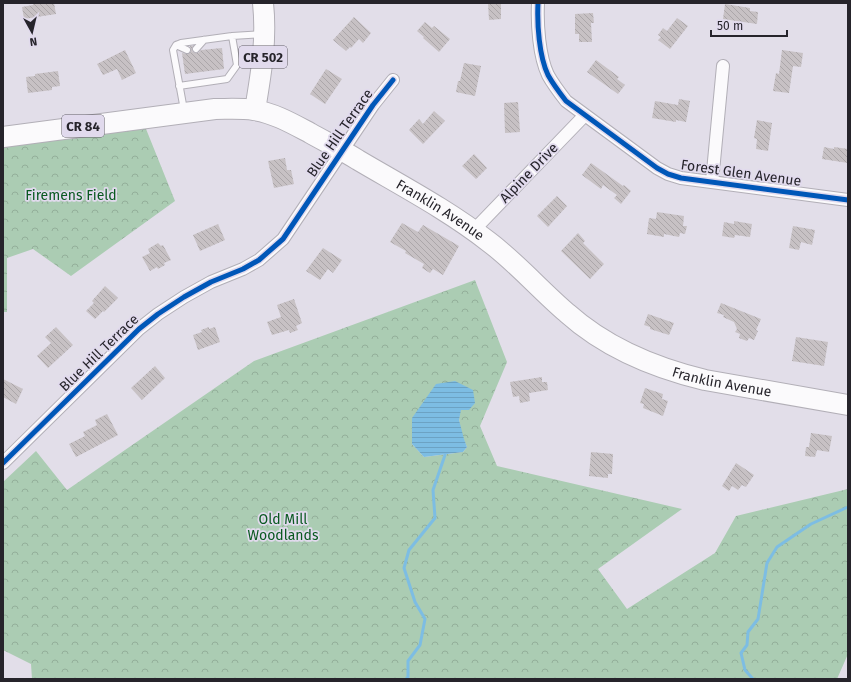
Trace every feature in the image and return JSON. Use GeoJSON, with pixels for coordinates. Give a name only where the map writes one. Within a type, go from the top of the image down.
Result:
{"type":"FeatureCollection","features":[{"type":"Feature","properties":{"kind":"main road","name":"CR 502"},"geometry":{"type":"LineString","coordinates":[[255,110],[262,67],[265,34],[263,3]]}},
{"type":"Feature","properties":{"kind":"main road","name":"Franklin Avenue"},"geometry":{"type":"LineString","coordinates":[[3,137],[215,109],[255,110],[290,123],[342,150],[461,221],[496,248],[568,314],[589,330],[635,357],[659,367],[705,380],[848,405]]}},
{"type":"Feature","properties":{"kind":"street","name":"Forest Glen Avenue"},"geometry":{"type":"LineString","coordinates":[[538,3],[542,58],[555,87],[566,101],[657,168],[681,178],[848,200]]}},
{"type":"Feature","properties":{"kind":"street"},"geometry":{"type":"LineString","coordinates":[[712,182],[723,66]]}},
{"type":"Feature","properties":{"kind":"street","name":"Blue Hill Terrace"},"geometry":{"type":"LineString","coordinates":[[3,463],[139,329],[158,314],[184,297],[211,282],[243,269],[259,260],[283,239],[373,105],[393,80]]}},
{"type":"Feature","properties":{"kind":"street","name":"Alpine Drive"},"geometry":{"type":"LineString","coordinates":[[474,230],[585,115]]}},
{"type":"Feature","properties":{"kind":"lane"},"geometry":{"type":"LineString","coordinates":[[184,113],[173,50],[176,45],[181,42],[265,34]]}},
{"type":"Feature","properties":{"kind":"lane"},"geometry":{"type":"LineString","coordinates":[[179,86],[227,79],[237,65],[232,36]]}},
{"type":"Feature","properties":{"kind":"lane"},"geometry":{"type":"LineString","coordinates":[[196,49],[204,40]]}},
{"type":"Feature","properties":{"kind":"lane"},"geometry":{"type":"LineString","coordinates":[[176,45],[188,50]]}},
{"type":"Feature","properties":{"kind":"green space","name":"Firemens Field"},"geometry":{"type":"Polygon","coordinates":[[[142,119],[175,201],[71,276],[33,249],[7,258],[7,312],[3,312],[3,137],[142,119]]]}},
{"type":"Feature","properties":{"kind":"green space","name":"Old Mill Woodlands"},"geometry":{"type":"Polygon","coordinates":[[[475,280],[507,362],[480,426],[497,466],[682,509],[598,569],[627,609],[715,553],[736,516],[848,489],[848,654],[837,679],[32,679],[31,664],[3,650],[3,482],[36,451],[67,490],[254,361],[475,280]],[[473,390],[412,444],[424,457],[463,452],[467,447],[459,423],[459,418],[461,409],[473,390]]]}},
{"type":"Feature","properties":{"kind":"water"},"geometry":{"type":"Polygon","coordinates":[[[455,381],[473,390],[475,403],[469,410],[461,410],[459,420],[467,447],[463,452],[424,457],[412,444],[412,418],[436,384],[455,381]]]}},
{"type":"Feature","properties":{"kind":"building"},"geometry":{"type":"Polygon","coordinates":[[[33,3],[54,3],[56,14],[24,19],[22,7],[33,5],[33,3]]]}},
{"type":"Feature","properties":{"kind":"building"},"geometry":{"type":"Polygon","coordinates":[[[488,3],[501,3],[501,19],[489,20],[488,3]]]}},
{"type":"Feature","properties":{"kind":"building"},"geometry":{"type":"Polygon","coordinates":[[[725,4],[750,8],[750,11],[758,12],[757,24],[723,19],[725,4]]]}},
{"type":"Feature","properties":{"kind":"building"},"geometry":{"type":"Polygon","coordinates":[[[593,13],[594,23],[591,23],[592,42],[579,42],[579,34],[575,34],[575,14],[593,13]]]}},
{"type":"Feature","properties":{"kind":"building"},"geometry":{"type":"Polygon","coordinates":[[[354,17],[371,33],[363,43],[359,39],[346,51],[333,40],[354,17]]]}},
{"type":"Feature","properties":{"kind":"building"},"geometry":{"type":"Polygon","coordinates":[[[677,18],[688,26],[670,49],[658,40],[661,37],[658,35],[663,28],[667,31],[677,18]]]}},
{"type":"Feature","properties":{"kind":"building"},"geometry":{"type":"Polygon","coordinates":[[[425,22],[432,28],[434,26],[450,39],[439,52],[417,31],[425,22]]]}},
{"type":"Feature","properties":{"kind":"building"},"geometry":{"type":"Polygon","coordinates":[[[190,46],[193,46],[192,51],[195,53],[198,53],[201,50],[222,48],[224,69],[185,74],[182,53],[190,53],[190,46]]]}},
{"type":"Feature","properties":{"kind":"building"},"geometry":{"type":"Polygon","coordinates":[[[125,50],[136,73],[122,80],[117,69],[103,75],[97,64],[125,50]]]}},
{"type":"Feature","properties":{"kind":"building"},"geometry":{"type":"Polygon","coordinates":[[[782,50],[803,53],[801,67],[793,66],[789,93],[773,91],[776,73],[779,74],[782,50]]]}},
{"type":"Feature","properties":{"kind":"building"},"geometry":{"type":"Polygon","coordinates":[[[596,60],[619,77],[617,79],[625,85],[618,94],[587,72],[596,60]]]}},
{"type":"Feature","properties":{"kind":"building"},"geometry":{"type":"Polygon","coordinates":[[[464,63],[481,66],[475,96],[456,92],[464,63]]]}},
{"type":"Feature","properties":{"kind":"building"},"geometry":{"type":"Polygon","coordinates":[[[326,69],[342,79],[325,104],[310,94],[326,69]]]}},
{"type":"Feature","properties":{"kind":"building"},"geometry":{"type":"Polygon","coordinates":[[[58,71],[60,86],[52,87],[52,90],[28,93],[26,77],[35,76],[35,74],[58,71]]]}},
{"type":"Feature","properties":{"kind":"building"},"geometry":{"type":"Polygon","coordinates":[[[679,99],[690,101],[686,122],[652,118],[655,101],[678,105],[679,99]]]}},
{"type":"Feature","properties":{"kind":"building"},"geometry":{"type":"Polygon","coordinates":[[[518,102],[520,132],[505,133],[504,103],[518,102]]]}},
{"type":"Feature","properties":{"kind":"building"},"geometry":{"type":"Polygon","coordinates":[[[434,111],[445,121],[423,144],[409,130],[419,119],[423,124],[434,111]]]}},
{"type":"Feature","properties":{"kind":"building"},"geometry":{"type":"Polygon","coordinates":[[[757,120],[772,123],[768,151],[756,149],[757,139],[754,138],[757,120]]]}},
{"type":"Feature","properties":{"kind":"building"},"geometry":{"type":"Polygon","coordinates":[[[824,147],[848,149],[848,163],[822,159],[824,147]]]}},
{"type":"Feature","properties":{"kind":"building"},"geometry":{"type":"Polygon","coordinates":[[[474,154],[487,168],[476,179],[462,166],[474,154]]]}},
{"type":"Feature","properties":{"kind":"building"},"geometry":{"type":"Polygon","coordinates":[[[285,158],[287,170],[291,170],[294,184],[274,188],[268,161],[285,158]]]}},
{"type":"Feature","properties":{"kind":"building"},"geometry":{"type":"Polygon","coordinates":[[[591,163],[631,191],[621,204],[614,198],[617,195],[603,185],[601,189],[582,175],[591,163]]]}},
{"type":"Feature","properties":{"kind":"building"},"geometry":{"type":"Polygon","coordinates":[[[557,196],[567,206],[548,227],[537,216],[557,196]]]}},
{"type":"Feature","properties":{"kind":"building"},"geometry":{"type":"Polygon","coordinates":[[[657,212],[684,216],[683,226],[687,226],[685,234],[680,233],[679,237],[664,234],[664,237],[647,234],[649,218],[656,219],[657,212]]]}},
{"type":"Feature","properties":{"kind":"building"},"geometry":{"type":"Polygon","coordinates":[[[734,221],[752,224],[750,237],[735,235],[734,238],[722,236],[724,222],[734,224],[734,221]]]}},
{"type":"Feature","properties":{"kind":"building"},"geometry":{"type":"Polygon","coordinates":[[[402,223],[418,232],[423,225],[459,246],[443,275],[433,269],[430,273],[422,268],[424,264],[390,242],[402,223]]]}},
{"type":"Feature","properties":{"kind":"building"},"geometry":{"type":"Polygon","coordinates":[[[218,224],[225,240],[200,251],[193,235],[218,224]]]}},
{"type":"Feature","properties":{"kind":"building"},"geometry":{"type":"Polygon","coordinates":[[[793,226],[815,230],[812,245],[801,242],[799,250],[789,248],[793,226]]]}},
{"type":"Feature","properties":{"kind":"building"},"geometry":{"type":"Polygon","coordinates":[[[578,233],[585,241],[583,243],[604,264],[590,279],[561,251],[578,233]]]}},
{"type":"Feature","properties":{"kind":"building"},"geometry":{"type":"Polygon","coordinates":[[[158,243],[161,246],[163,245],[171,260],[164,263],[165,265],[158,269],[157,267],[150,271],[142,257],[150,253],[148,249],[158,243]]]}},
{"type":"Feature","properties":{"kind":"building"},"geometry":{"type":"Polygon","coordinates":[[[323,248],[342,260],[333,273],[328,269],[320,280],[306,271],[323,248]]]}},
{"type":"Feature","properties":{"kind":"building"},"geometry":{"type":"Polygon","coordinates":[[[105,286],[118,298],[95,319],[86,311],[94,303],[92,301],[105,286]]]}},
{"type":"Feature","properties":{"kind":"building"},"geometry":{"type":"Polygon","coordinates":[[[294,299],[302,323],[296,326],[298,330],[290,333],[289,330],[272,335],[267,322],[281,317],[277,305],[294,299]]]}},
{"type":"Feature","properties":{"kind":"building"},"geometry":{"type":"Polygon","coordinates":[[[721,303],[761,319],[756,330],[758,331],[754,340],[749,338],[747,341],[739,338],[740,334],[735,332],[737,329],[734,322],[723,317],[724,315],[717,313],[721,303]]]}},
{"type":"Feature","properties":{"kind":"building"},"geometry":{"type":"Polygon","coordinates":[[[648,314],[674,323],[669,335],[650,329],[650,327],[644,325],[648,314]]]}},
{"type":"Feature","properties":{"kind":"building"},"geometry":{"type":"Polygon","coordinates":[[[56,327],[73,345],[48,368],[37,356],[51,343],[45,337],[56,327]]]}},
{"type":"Feature","properties":{"kind":"building"},"geometry":{"type":"Polygon","coordinates":[[[209,327],[209,329],[215,327],[220,342],[198,350],[193,335],[202,332],[201,330],[209,327]]]}},
{"type":"Feature","properties":{"kind":"building"},"geometry":{"type":"Polygon","coordinates":[[[796,337],[828,342],[824,366],[792,361],[796,337]]]}},
{"type":"Feature","properties":{"kind":"building"},"geometry":{"type":"Polygon","coordinates":[[[155,366],[165,378],[142,400],[131,388],[155,366]]]}},
{"type":"Feature","properties":{"kind":"building"},"geometry":{"type":"Polygon","coordinates":[[[542,377],[542,382],[547,382],[548,390],[529,393],[530,401],[520,403],[519,396],[513,397],[510,382],[542,377]]]}},
{"type":"Feature","properties":{"kind":"building"},"geometry":{"type":"Polygon","coordinates":[[[3,379],[23,389],[16,404],[3,397],[3,379]]]}},
{"type":"Feature","properties":{"kind":"building"},"geometry":{"type":"Polygon","coordinates":[[[645,388],[663,394],[662,399],[668,401],[663,416],[643,408],[644,404],[640,403],[645,388]]]}},
{"type":"Feature","properties":{"kind":"building"},"geometry":{"type":"Polygon","coordinates":[[[107,414],[118,435],[76,457],[69,444],[85,436],[83,432],[97,425],[95,420],[107,414]]]}},
{"type":"Feature","properties":{"kind":"building"},"geometry":{"type":"Polygon","coordinates":[[[811,433],[832,436],[829,452],[817,450],[815,457],[805,456],[806,447],[809,447],[811,433]]]}},
{"type":"Feature","properties":{"kind":"building"},"geometry":{"type":"Polygon","coordinates":[[[591,452],[613,454],[612,474],[608,474],[608,478],[589,476],[591,452]]]}},
{"type":"Feature","properties":{"kind":"building"},"geometry":{"type":"Polygon","coordinates":[[[736,463],[754,475],[746,487],[742,485],[738,490],[732,486],[729,491],[722,486],[736,463]]]}},
{"type":"Feature","properties":{"kind":"waterway"},"geometry":{"type":"LineString","coordinates":[[406,679],[408,677],[408,661],[420,645],[425,619],[415,602],[404,568],[409,550],[435,518],[433,490],[445,455]]}},
{"type":"Feature","properties":{"kind":"waterway"},"geometry":{"type":"LineString","coordinates":[[753,679],[745,670],[741,653],[747,645],[748,632],[758,619],[767,563],[777,547],[811,524],[848,507]]}},
{"type":"Feature","properties":{"kind":"cycle path"},"geometry":{"type":"LineString","coordinates":[[538,3],[538,30],[542,59],[548,75],[566,101],[657,168],[668,174],[681,178],[848,200]]}},
{"type":"Feature","properties":{"kind":"cycle path"},"geometry":{"type":"LineString","coordinates":[[3,463],[139,329],[158,314],[184,297],[211,282],[243,269],[259,260],[283,239],[373,105],[393,80]]}}]}
